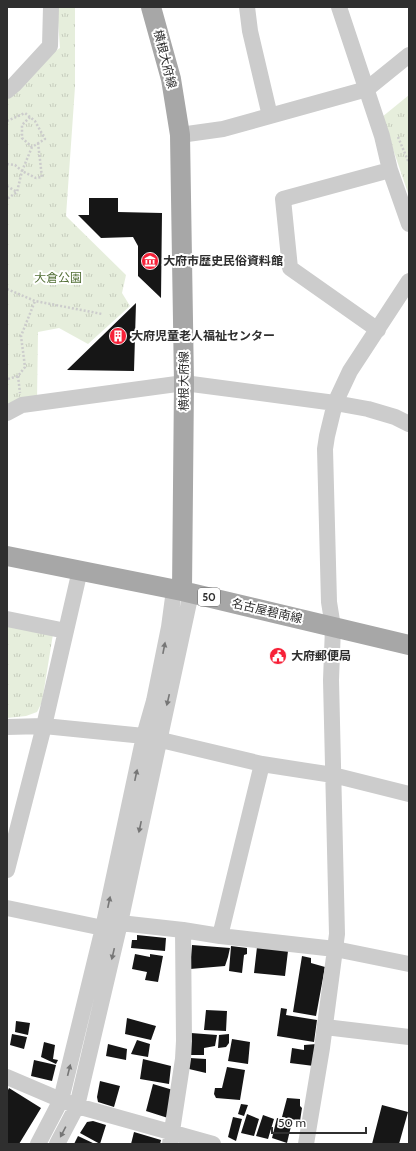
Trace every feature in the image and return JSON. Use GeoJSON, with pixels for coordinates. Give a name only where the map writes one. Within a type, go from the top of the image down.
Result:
{"type":"FeatureCollection","features":[{"type":"Feature","properties":{"kind":"main road","name":"横根大府線"},"geometry":{"type":"LineString","coordinates":[[151,7],[171,79],[180,135],[184,383],[182,591]]}},
{"type":"Feature","properties":{"kind":"main road","name":"名古屋碧南線"},"geometry":{"type":"LineString","coordinates":[[7,556],[182,591],[409,645]]}},
{"type":"Feature","properties":{"kind":"street"},"geometry":{"type":"LineString","coordinates":[[7,90],[14,85],[50,46],[51,7]]}},
{"type":"Feature","properties":{"kind":"street"},"geometry":{"type":"LineString","coordinates":[[247,7],[250,31],[270,116]]}},
{"type":"Feature","properties":{"kind":"street"},"geometry":{"type":"LineString","coordinates":[[339,7],[382,136],[390,170],[409,224]]}},
{"type":"Feature","properties":{"kind":"street"},"geometry":{"type":"LineString","coordinates":[[180,135],[223,129],[367,89],[409,55]]}},
{"type":"Feature","properties":{"kind":"street"},"geometry":{"type":"LineString","coordinates":[[378,330],[290,268],[283,199],[390,170]]}},
{"type":"Feature","properties":{"kind":"street"},"geometry":{"type":"LineString","coordinates":[[306,1144],[325,1027],[337,934],[331,680],[333,627],[329,602],[325,449],[335,403],[350,371],[409,281]]}},
{"type":"Feature","properties":{"kind":"street"},"geometry":{"type":"LineString","coordinates":[[7,414],[22,405],[184,383],[335,403],[368,409],[395,417],[409,424]]}},
{"type":"Feature","properties":{"kind":"street"},"geometry":{"type":"LineString","coordinates":[[7,870],[44,726],[80,570]]}},
{"type":"Feature","properties":{"kind":"street"},"geometry":{"type":"LineString","coordinates":[[57,1144],[77,1106],[120,923],[152,738],[154,701],[169,627],[182,591]]}},
{"type":"Feature","properties":{"kind":"street"},"geometry":{"type":"LineString","coordinates":[[7,619],[66,631]]}},
{"type":"Feature","properties":{"kind":"street"},"geometry":{"type":"LineString","coordinates":[[7,727],[44,726],[152,738],[262,764],[333,775],[409,794]]}},
{"type":"Feature","properties":{"kind":"street"},"geometry":{"type":"LineString","coordinates":[[38,1144],[61,1100],[103,928],[152,738]]}},
{"type":"Feature","properties":{"kind":"street"},"geometry":{"type":"LineString","coordinates":[[220,936],[262,764]]}},
{"type":"Feature","properties":{"kind":"street"},"geometry":{"type":"LineString","coordinates":[[7,908],[103,928],[120,923],[183,930],[220,936],[335,949],[409,964]]}},
{"type":"Feature","properties":{"kind":"street"},"geometry":{"type":"LineString","coordinates":[[171,1138],[184,1047],[183,930]]}},
{"type":"Feature","properties":{"kind":"street"},"geometry":{"type":"LineString","coordinates":[[325,1027],[409,1037]]}},
{"type":"Feature","properties":{"kind":"street"},"geometry":{"type":"LineString","coordinates":[[7,1077],[77,1106],[171,1138],[213,1144]]}},
{"type":"Feature","properties":{"kind":"path"},"geometry":{"type":"LineString","coordinates":[[7,121],[25,113],[35,121],[44,139],[32,147],[22,172],[17,192],[7,199]]}},
{"type":"Feature","properties":{"kind":"path"},"geometry":{"type":"LineString","coordinates":[[30,117],[22,125],[22,138],[32,147]]}},
{"type":"Feature","properties":{"kind":"path"},"geometry":{"type":"LineString","coordinates":[[395,132],[409,163]]}},
{"type":"Feature","properties":{"kind":"path"},"geometry":{"type":"LineString","coordinates":[[7,164],[15,165],[22,172],[36,178],[42,178],[38,143]]}},
{"type":"Feature","properties":{"kind":"path"},"geometry":{"type":"LineString","coordinates":[[7,186],[17,192]]}},
{"type":"Feature","properties":{"kind":"path"},"geometry":{"type":"LineString","coordinates":[[7,289],[35,302],[102,314]]}},
{"type":"Feature","properties":{"kind":"path"},"geometry":{"type":"LineString","coordinates":[[8,379],[18,376],[25,367],[21,336],[35,302]]}},
{"type":"Feature","properties":{"kind":"green space","name":"大倉公園"},"geometry":{"type":"Polygon","coordinates":[[[57,7],[75,7],[75,87],[66,216],[126,275],[122,293],[130,306],[88,344],[59,328],[38,332],[37,401],[7,408],[7,96],[40,61],[60,48],[57,7]]]}},
{"type":"Feature","properties":{"kind":"green space"},"geometry":{"type":"Polygon","coordinates":[[[409,95],[409,196],[382,117],[409,95]]]}},
{"type":"Feature","properties":{"kind":"green space"},"geometry":{"type":"Polygon","coordinates":[[[7,622],[53,634],[42,702],[37,712],[26,716],[7,718],[7,622]]]}},
{"type":"Feature","properties":{"kind":"building","name":"大府市歴史民俗資料館"},"geometry":{"type":"Polygon","coordinates":[[[89,198],[118,198],[118,212],[162,213],[161,298],[138,276],[138,246],[133,237],[101,238],[78,215],[89,215],[89,198]]]}},
{"type":"Feature","properties":{"kind":"building","name":"大府児童老人福祉センター"},"geometry":{"type":"Polygon","coordinates":[[[136,303],[134,371],[67,370],[136,303]]]}},
{"type":"Feature","properties":{"kind":"building"},"geometry":{"type":"Polygon","coordinates":[[[137,935],[166,938],[165,951],[131,948],[132,940],[137,940],[137,935]]]}},
{"type":"Feature","properties":{"kind":"building"},"geometry":{"type":"Polygon","coordinates":[[[192,945],[230,948],[225,966],[190,969],[192,945]]]}},
{"type":"Feature","properties":{"kind":"building"},"geometry":{"type":"Polygon","coordinates":[[[231,946],[247,948],[247,954],[244,955],[242,973],[229,971],[231,946]]]}},
{"type":"Feature","properties":{"kind":"building"},"geometry":{"type":"Polygon","coordinates":[[[257,947],[288,951],[285,976],[254,973],[257,947]]]}},
{"type":"Feature","properties":{"kind":"building"},"geometry":{"type":"Polygon","coordinates":[[[135,954],[150,957],[150,954],[163,956],[158,982],[145,980],[147,972],[132,969],[135,954]]]}},
{"type":"Feature","properties":{"kind":"building"},"geometry":{"type":"Polygon","coordinates":[[[302,956],[311,958],[311,963],[325,967],[316,1016],[293,1012],[302,956]]]}},
{"type":"Feature","properties":{"kind":"building"},"geometry":{"type":"Polygon","coordinates":[[[281,1008],[287,1009],[286,1015],[317,1020],[314,1042],[277,1036],[281,1008]]]}},
{"type":"Feature","properties":{"kind":"building"},"geometry":{"type":"Polygon","coordinates":[[[206,1010],[227,1011],[226,1031],[204,1030],[206,1010]]]}},
{"type":"Feature","properties":{"kind":"building"},"geometry":{"type":"Polygon","coordinates":[[[127,1018],[156,1026],[151,1040],[125,1034],[127,1018]]]}},
{"type":"Feature","properties":{"kind":"building"},"geometry":{"type":"Polygon","coordinates":[[[16,1021],[30,1023],[28,1035],[15,1032],[16,1021]]]}},
{"type":"Feature","properties":{"kind":"building"},"geometry":{"type":"Polygon","coordinates":[[[191,1033],[217,1035],[215,1046],[204,1048],[204,1055],[190,1055],[191,1033]]]}},
{"type":"Feature","properties":{"kind":"building"},"geometry":{"type":"Polygon","coordinates":[[[12,1034],[27,1037],[24,1049],[10,1045],[12,1034]]]}},
{"type":"Feature","properties":{"kind":"building"},"geometry":{"type":"Polygon","coordinates":[[[229,1034],[229,1043],[226,1047],[218,1048],[219,1035],[229,1034]]]}},
{"type":"Feature","properties":{"kind":"building"},"geometry":{"type":"Polygon","coordinates":[[[232,1039],[250,1042],[248,1064],[228,1061],[232,1039]]]}},
{"type":"Feature","properties":{"kind":"building"},"geometry":{"type":"Polygon","coordinates":[[[137,1040],[150,1044],[148,1057],[131,1054],[137,1040]]]}},
{"type":"Feature","properties":{"kind":"building"},"geometry":{"type":"Polygon","coordinates":[[[44,1042],[55,1045],[53,1059],[58,1060],[56,1064],[41,1057],[44,1042]]]}},
{"type":"Feature","properties":{"kind":"building"},"geometry":{"type":"Polygon","coordinates":[[[108,1044],[127,1049],[126,1060],[106,1056],[108,1044]]]}},
{"type":"Feature","properties":{"kind":"building"},"geometry":{"type":"Polygon","coordinates":[[[317,1044],[314,1066],[290,1063],[292,1048],[304,1050],[304,1045],[317,1044]]]}},
{"type":"Feature","properties":{"kind":"building"},"geometry":{"type":"Polygon","coordinates":[[[190,1058],[206,1059],[206,1073],[189,1069],[190,1058]]]}},
{"type":"Feature","properties":{"kind":"building"},"geometry":{"type":"Polygon","coordinates":[[[143,1059],[171,1066],[169,1084],[140,1079],[143,1059]]]}},
{"type":"Feature","properties":{"kind":"building"},"geometry":{"type":"Polygon","coordinates":[[[34,1060],[56,1065],[52,1081],[31,1076],[34,1060]]]}},
{"type":"Feature","properties":{"kind":"building"},"geometry":{"type":"Polygon","coordinates":[[[227,1067],[245,1070],[240,1100],[216,1098],[214,1094],[215,1088],[222,1088],[227,1067]]]}},
{"type":"Feature","properties":{"kind":"building"},"geometry":{"type":"Polygon","coordinates":[[[100,1081],[120,1086],[114,1107],[98,1102],[97,1097],[100,1081]]]}},
{"type":"Feature","properties":{"kind":"building"},"geometry":{"type":"Polygon","coordinates":[[[153,1084],[173,1090],[168,1118],[146,1111],[153,1084]]]}},
{"type":"Feature","properties":{"kind":"building"},"geometry":{"type":"Polygon","coordinates":[[[9,1088],[41,1108],[19,1144],[7,1143],[7,1092],[9,1088]]]}},
{"type":"Feature","properties":{"kind":"building"},"geometry":{"type":"Polygon","coordinates":[[[287,1098],[300,1099],[300,1106],[302,1108],[300,1121],[282,1117],[287,1098]]]}},
{"type":"Feature","properties":{"kind":"building"},"geometry":{"type":"Polygon","coordinates":[[[241,1104],[248,1105],[244,1116],[238,1114],[241,1104]]]}},
{"type":"Feature","properties":{"kind":"building"},"geometry":{"type":"Polygon","coordinates":[[[382,1105],[408,1112],[399,1144],[372,1144],[382,1105]]]}},
{"type":"Feature","properties":{"kind":"building"},"geometry":{"type":"Polygon","coordinates":[[[247,1114],[259,1119],[254,1136],[241,1133],[247,1114]]]}},
{"type":"Feature","properties":{"kind":"building"},"geometry":{"type":"Polygon","coordinates":[[[263,1115],[274,1119],[268,1139],[256,1136],[263,1115]]]}},
{"type":"Feature","properties":{"kind":"building"},"geometry":{"type":"Polygon","coordinates":[[[233,1117],[242,1119],[236,1141],[228,1137],[233,1117]]]}},
{"type":"Feature","properties":{"kind":"building"},"geometry":{"type":"Polygon","coordinates":[[[277,1118],[292,1122],[287,1143],[272,1138],[277,1118]]]}},
{"type":"Feature","properties":{"kind":"building"},"geometry":{"type":"Polygon","coordinates":[[[93,1121],[106,1125],[100,1144],[80,1133],[87,1122],[93,1121]]]}},
{"type":"Feature","properties":{"kind":"building"},"geometry":{"type":"Polygon","coordinates":[[[134,1132],[161,1140],[160,1144],[131,1144],[134,1132]]]}},
{"type":"Feature","properties":{"kind":"building"},"geometry":{"type":"Polygon","coordinates":[[[78,1136],[95,1144],[74,1144],[78,1136]]]}},
{"type":"Feature","properties":{"kind":"place","name":"大府市歴史民俗資料館"},"geometry":{"type":"Point","coordinates":[150,261]}},
{"type":"Feature","properties":{"kind":"place","name":"大府児童老人福祉センター"},"geometry":{"type":"Point","coordinates":[118,336]}},
{"type":"Feature","properties":{"kind":"place","name":"大府郵便局"},"geometry":{"type":"Point","coordinates":[278,656]}}]}
